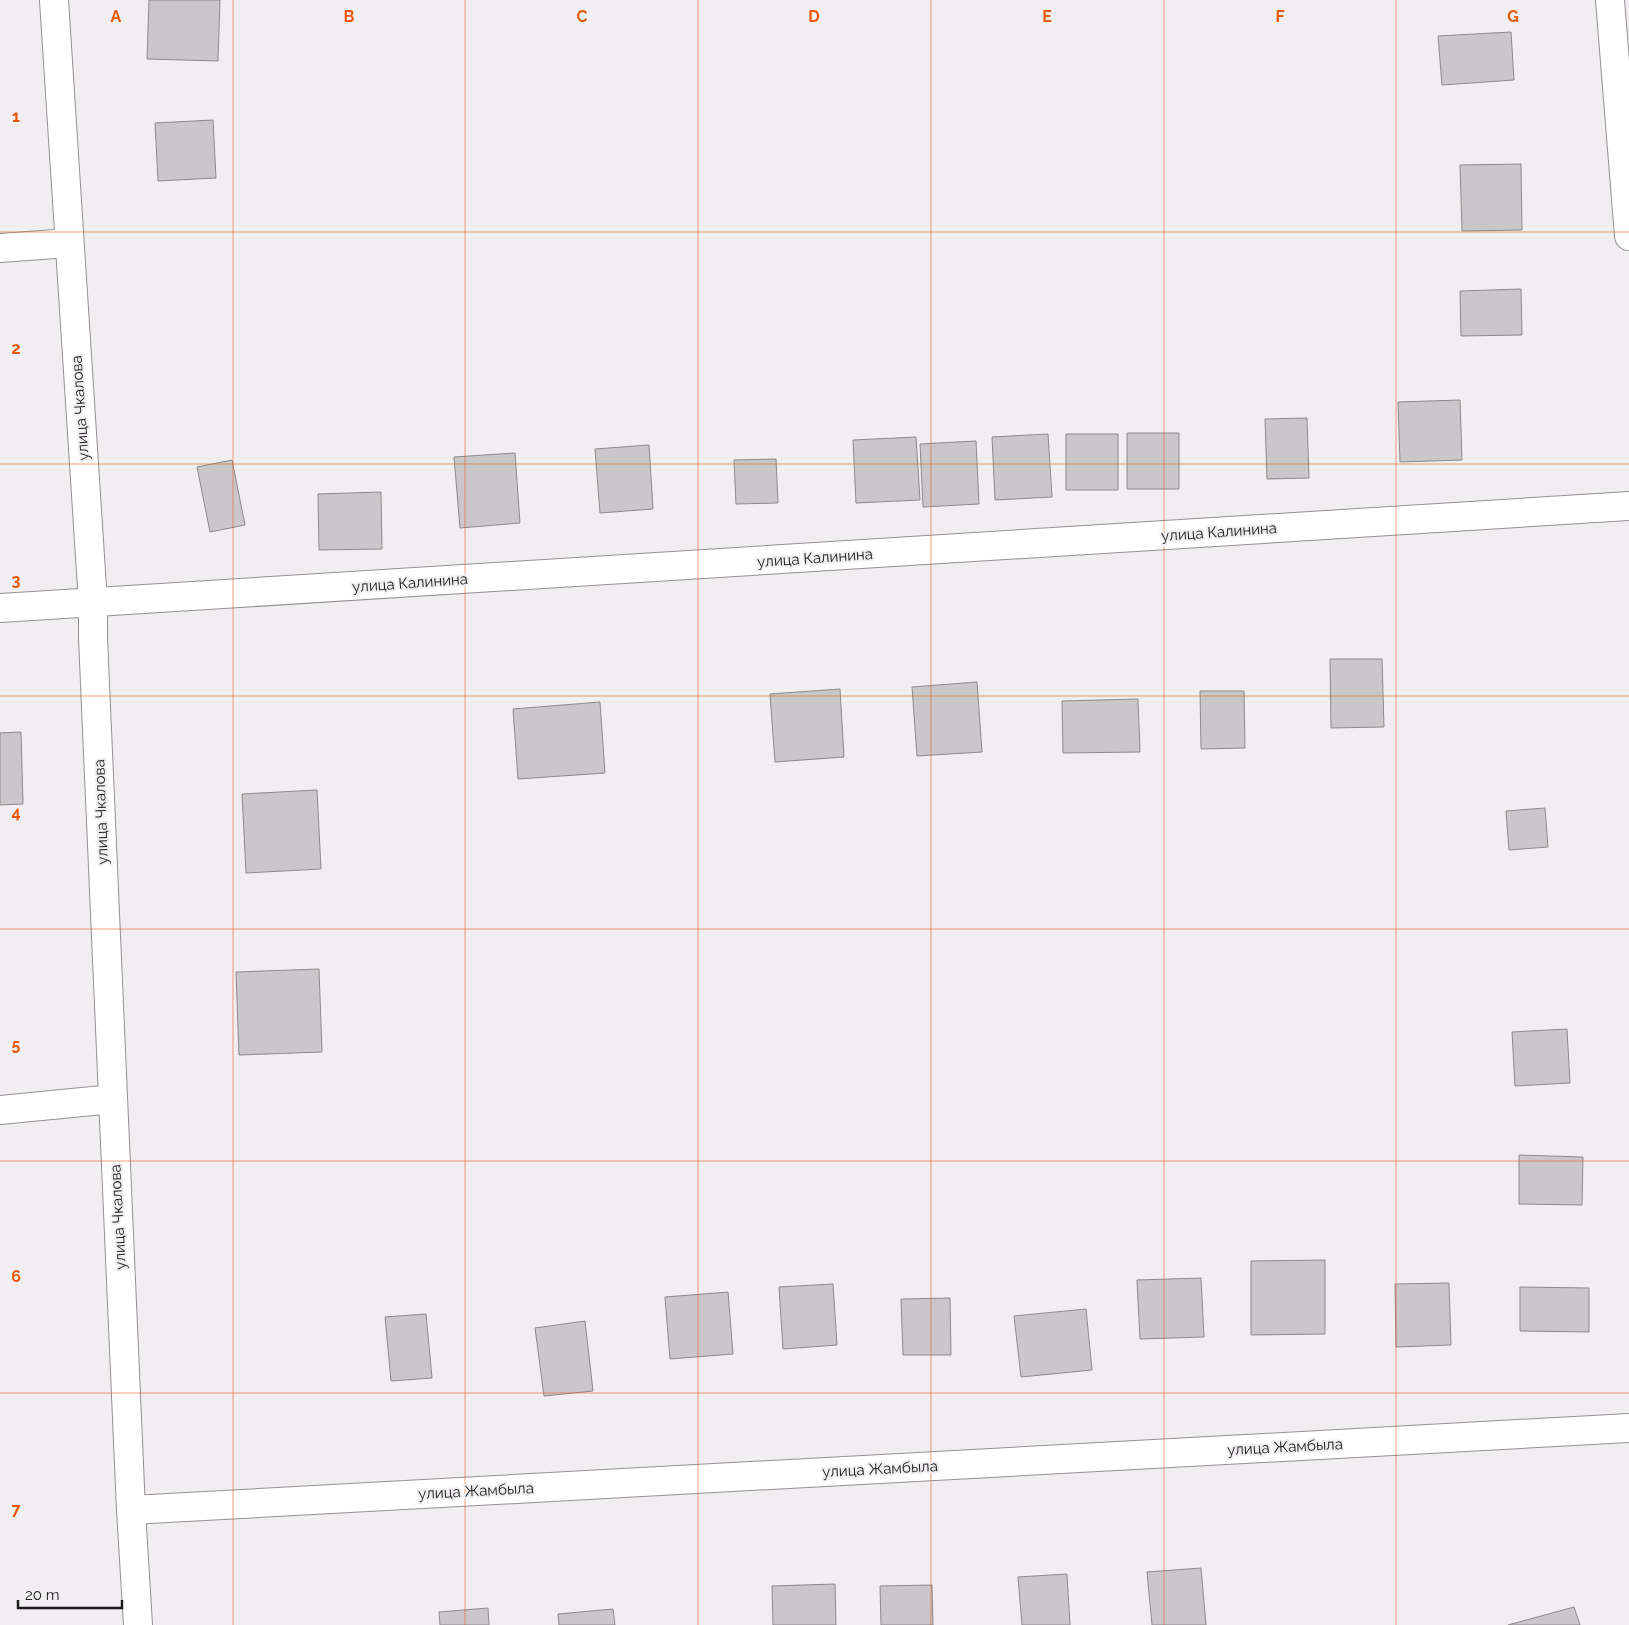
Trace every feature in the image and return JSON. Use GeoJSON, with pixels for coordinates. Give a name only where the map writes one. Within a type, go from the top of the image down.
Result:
{"type":"FeatureCollection","features":[{"type":"Feature","properties":{"kind":"street","name":"улица Чкалова"},"geometry":{"type":"LineString","coordinates":[[54,0],[93,603],[131,1510],[138,1625]]}},
{"type":"Feature","properties":{"kind":"street"},"geometry":{"type":"LineString","coordinates":[[1610,0],[1629,236]]}},
{"type":"Feature","properties":{"kind":"street"},"geometry":{"type":"LineString","coordinates":[[0,248],[69,243]]}},
{"type":"Feature","properties":{"kind":"street","name":"улица Калинина"},"geometry":{"type":"LineString","coordinates":[[0,608],[1629,506]]}},
{"type":"Feature","properties":{"kind":"street"},"geometry":{"type":"LineString","coordinates":[[0,1110],[113,1100]]}},
{"type":"Feature","properties":{"kind":"street","name":"улица Жамбыла"},"geometry":{"type":"LineString","coordinates":[[131,1510],[1629,1428]]}},
{"type":"Feature","properties":{"kind":"building"},"geometry":{"type":"Polygon","coordinates":[[[149,0],[220,0],[218,61],[147,59],[149,0]]]}},
{"type":"Feature","properties":{"kind":"building"},"geometry":{"type":"Polygon","coordinates":[[[1511,32],[1514,80],[1442,85],[1438,36],[1511,32]]]}},
{"type":"Feature","properties":{"kind":"building"},"geometry":{"type":"Polygon","coordinates":[[[213,120],[216,178],[158,181],[155,123],[213,120]]]}},
{"type":"Feature","properties":{"kind":"building"},"geometry":{"type":"Polygon","coordinates":[[[1521,164],[1522,230],[1462,231],[1460,165],[1521,164]]]}},
{"type":"Feature","properties":{"kind":"building"},"geometry":{"type":"Polygon","coordinates":[[[1521,289],[1522,335],[1461,336],[1460,291],[1521,289]]]}},
{"type":"Feature","properties":{"kind":"building"},"geometry":{"type":"Polygon","coordinates":[[[1460,400],[1462,460],[1400,462],[1398,402],[1460,400]]]}},
{"type":"Feature","properties":{"kind":"building"},"geometry":{"type":"Polygon","coordinates":[[[1307,418],[1309,478],[1267,479],[1265,419],[1307,418]]]}},
{"type":"Feature","properties":{"kind":"building"},"geometry":{"type":"Polygon","coordinates":[[[1127,433],[1179,433],[1179,489],[1127,489],[1127,433]]]}},
{"type":"Feature","properties":{"kind":"building"},"geometry":{"type":"Polygon","coordinates":[[[1048,434],[1052,497],[995,500],[992,437],[1048,434]]]}},
{"type":"Feature","properties":{"kind":"building"},"geometry":{"type":"Polygon","coordinates":[[[1066,434],[1118,434],[1118,490],[1066,490],[1066,434]]]}},
{"type":"Feature","properties":{"kind":"building"},"geometry":{"type":"Polygon","coordinates":[[[916,437],[920,500],[856,503],[853,440],[916,437]]]}},
{"type":"Feature","properties":{"kind":"building"},"geometry":{"type":"Polygon","coordinates":[[[976,441],[979,504],[923,507],[920,444],[976,441]]]}},
{"type":"Feature","properties":{"kind":"building"},"geometry":{"type":"Polygon","coordinates":[[[649,445],[653,509],[600,513],[595,449],[649,445]]]}},
{"type":"Feature","properties":{"kind":"building"},"geometry":{"type":"Polygon","coordinates":[[[515,453],[520,523],[460,528],[454,457],[515,453]]]}},
{"type":"Feature","properties":{"kind":"building"},"geometry":{"type":"Polygon","coordinates":[[[776,459],[778,503],[736,504],[734,460],[776,459]]]}},
{"type":"Feature","properties":{"kind":"building"},"geometry":{"type":"Polygon","coordinates":[[[232,460],[245,525],[210,532],[197,467],[232,460]]]}},
{"type":"Feature","properties":{"kind":"building"},"geometry":{"type":"Polygon","coordinates":[[[381,492],[382,549],[319,550],[318,494],[381,492]]]}},
{"type":"Feature","properties":{"kind":"building"},"geometry":{"type":"Polygon","coordinates":[[[1330,659],[1382,659],[1384,727],[1331,728],[1330,659]]]}},
{"type":"Feature","properties":{"kind":"building"},"geometry":{"type":"Polygon","coordinates":[[[977,682],[982,752],[917,756],[912,687],[977,682]]]}},
{"type":"Feature","properties":{"kind":"building"},"geometry":{"type":"Polygon","coordinates":[[[840,689],[844,757],[775,762],[770,694],[840,689]]]}},
{"type":"Feature","properties":{"kind":"building"},"geometry":{"type":"Polygon","coordinates":[[[1200,691],[1244,691],[1245,748],[1201,749],[1200,691]]]}},
{"type":"Feature","properties":{"kind":"building"},"geometry":{"type":"Polygon","coordinates":[[[1138,699],[1140,752],[1063,753],[1062,701],[1138,699]]]}},
{"type":"Feature","properties":{"kind":"building"},"geometry":{"type":"Polygon","coordinates":[[[600,702],[605,773],[518,779],[513,709],[600,702]]]}},
{"type":"Feature","properties":{"kind":"building"},"geometry":{"type":"Polygon","coordinates":[[[21,732],[23,804],[0,805],[0,733],[21,732]]]}},
{"type":"Feature","properties":{"kind":"building"},"geometry":{"type":"Polygon","coordinates":[[[317,790],[321,869],[246,873],[242,794],[317,790]]]}},
{"type":"Feature","properties":{"kind":"building"},"geometry":{"type":"Polygon","coordinates":[[[1545,808],[1548,847],[1509,850],[1506,811],[1545,808]]]}},
{"type":"Feature","properties":{"kind":"building"},"geometry":{"type":"Polygon","coordinates":[[[319,969],[322,1052],[239,1055],[236,972],[319,969]]]}},
{"type":"Feature","properties":{"kind":"building"},"geometry":{"type":"Polygon","coordinates":[[[1567,1029],[1570,1083],[1515,1086],[1512,1032],[1567,1029]]]}},
{"type":"Feature","properties":{"kind":"building"},"geometry":{"type":"Polygon","coordinates":[[[1519,1155],[1583,1157],[1582,1205],[1519,1204],[1519,1155]]]}},
{"type":"Feature","properties":{"kind":"building"},"geometry":{"type":"Polygon","coordinates":[[[1325,1260],[1325,1334],[1251,1335],[1251,1261],[1325,1260]]]}},
{"type":"Feature","properties":{"kind":"building"},"geometry":{"type":"Polygon","coordinates":[[[1201,1278],[1204,1337],[1140,1339],[1137,1280],[1201,1278]]]}},
{"type":"Feature","properties":{"kind":"building"},"geometry":{"type":"Polygon","coordinates":[[[1449,1283],[1451,1345],[1396,1347],[1395,1284],[1449,1283]]]}},
{"type":"Feature","properties":{"kind":"building"},"geometry":{"type":"Polygon","coordinates":[[[833,1284],[837,1345],[783,1349],[779,1287],[833,1284]]]}},
{"type":"Feature","properties":{"kind":"building"},"geometry":{"type":"Polygon","coordinates":[[[1520,1287],[1589,1288],[1589,1332],[1520,1331],[1520,1287]]]}},
{"type":"Feature","properties":{"kind":"building"},"geometry":{"type":"Polygon","coordinates":[[[728,1292],[733,1354],[670,1359],[665,1297],[728,1292]]]}},
{"type":"Feature","properties":{"kind":"building"},"geometry":{"type":"Polygon","coordinates":[[[950,1298],[951,1355],[903,1355],[901,1299],[950,1298]]]}},
{"type":"Feature","properties":{"kind":"building"},"geometry":{"type":"Polygon","coordinates":[[[1086,1309],[1092,1370],[1021,1377],[1014,1316],[1086,1309]]]}},
{"type":"Feature","properties":{"kind":"building"},"geometry":{"type":"Polygon","coordinates":[[[426,1314],[432,1378],[391,1381],[385,1317],[426,1314]]]}},
{"type":"Feature","properties":{"kind":"building"},"geometry":{"type":"Polygon","coordinates":[[[585,1321],[593,1391],[544,1396],[535,1328],[585,1321]]]}},
{"type":"Feature","properties":{"kind":"building"},"geometry":{"type":"Polygon","coordinates":[[[1201,1568],[1206,1625],[1152,1625],[1147,1572],[1201,1568]]]}},
{"type":"Feature","properties":{"kind":"building"},"geometry":{"type":"Polygon","coordinates":[[[1067,1574],[1070,1625],[1022,1625],[1018,1577],[1067,1574]]]}},
{"type":"Feature","properties":{"kind":"building"},"geometry":{"type":"Polygon","coordinates":[[[835,1584],[836,1625],[773,1625],[772,1586],[835,1584]]]}},
{"type":"Feature","properties":{"kind":"building"},"geometry":{"type":"Polygon","coordinates":[[[932,1585],[933,1625],[881,1625],[880,1586],[932,1585]]]}},
{"type":"Feature","properties":{"kind":"building"},"geometry":{"type":"Polygon","coordinates":[[[1574,1607],[1580,1625],[1508,1625],[1574,1607]]]}},
{"type":"Feature","properties":{"kind":"building"},"geometry":{"type":"Polygon","coordinates":[[[488,1608],[489,1625],[440,1625],[439,1612],[488,1608]]]}},
{"type":"Feature","properties":{"kind":"building"},"geometry":{"type":"Polygon","coordinates":[[[613,1609],[615,1625],[559,1625],[558,1614],[613,1609]]]}}]}
